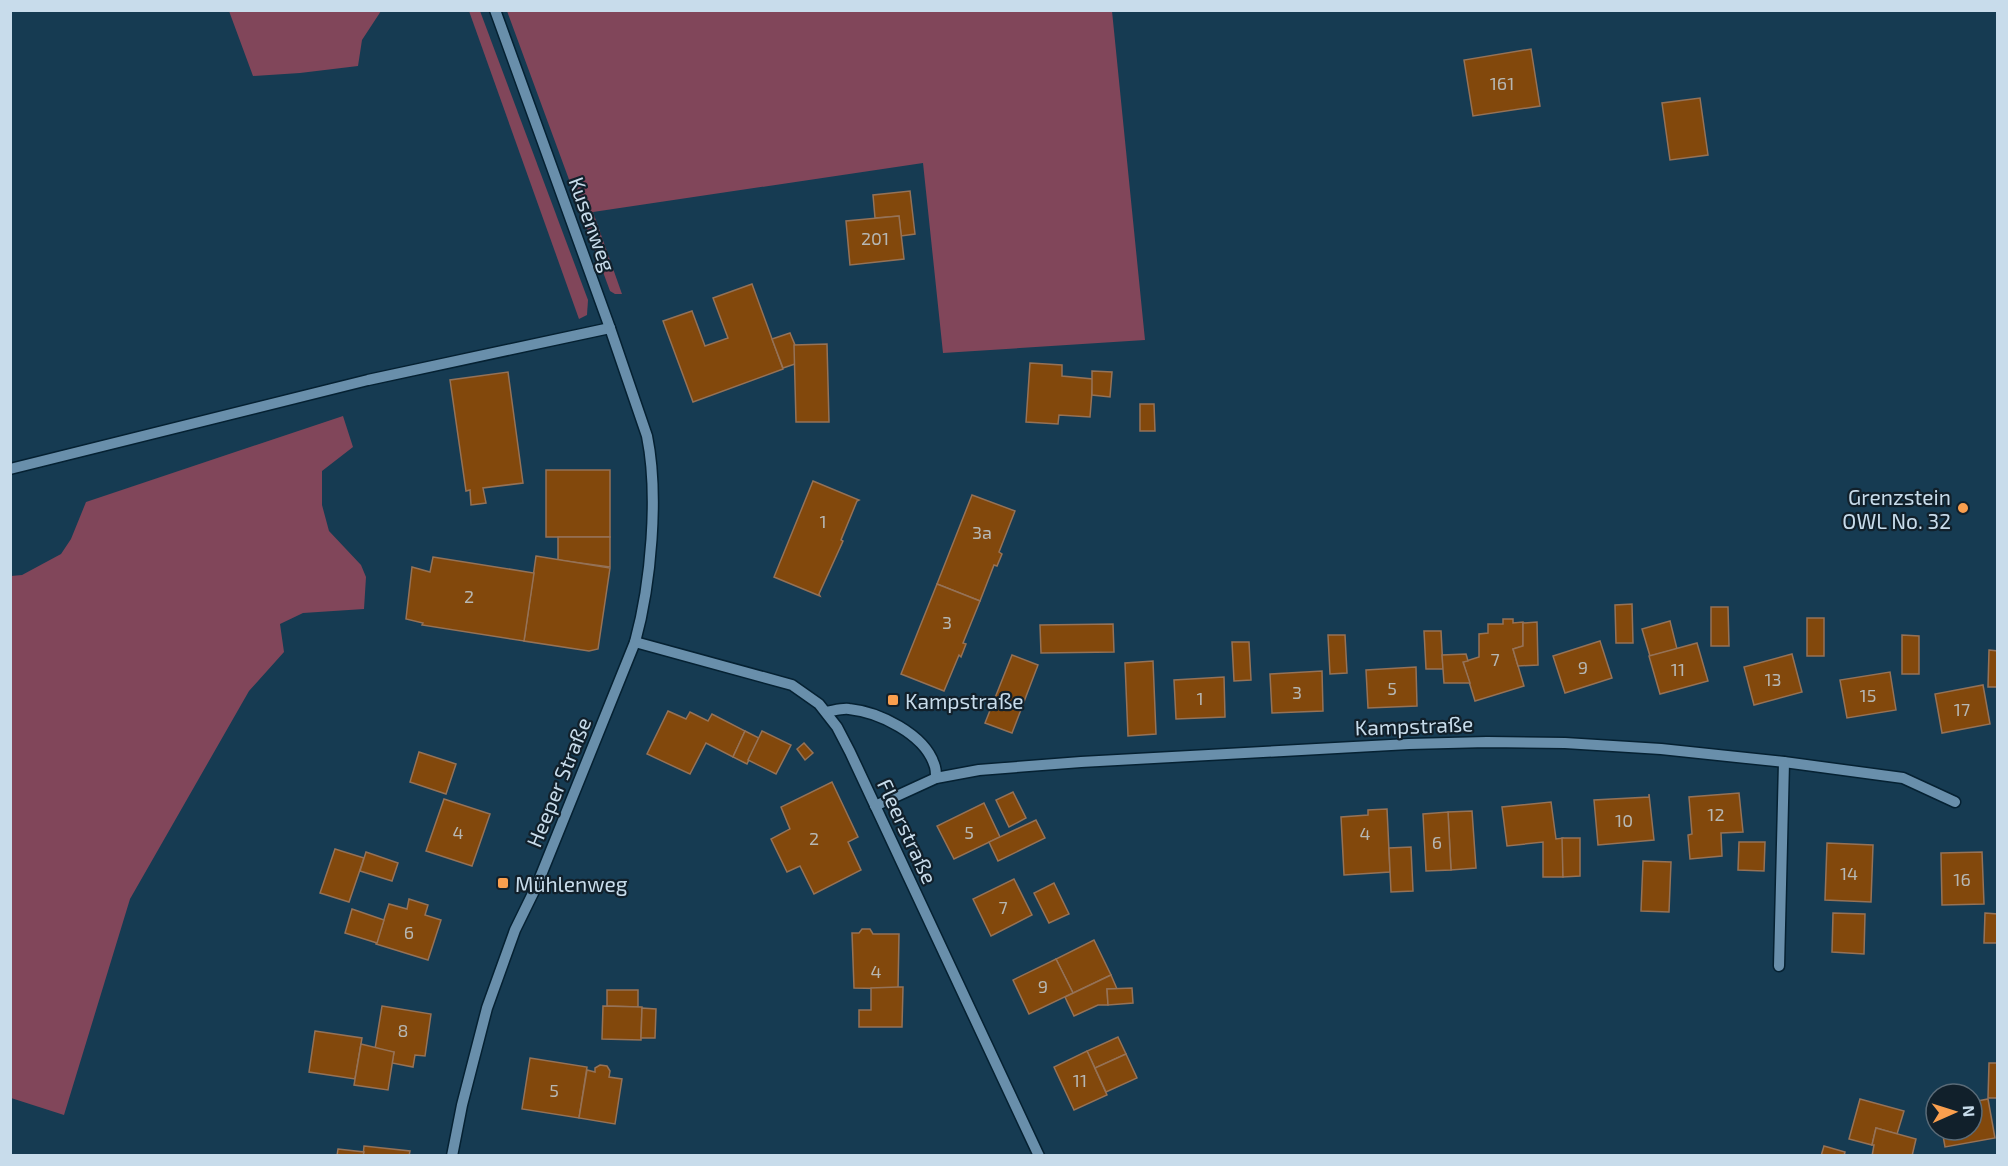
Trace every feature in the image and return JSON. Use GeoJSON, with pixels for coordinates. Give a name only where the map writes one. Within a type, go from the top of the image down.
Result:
{"type":"FeatureCollection","features":[{"type":"Feature","properties":{"kind":"street","name":"Kusenweg"},"geometry":{"type":"LineString","coordinates":[[495,10],[610,328],[650,451]]}},
{"type":"Feature","properties":{"kind":"street"},"geometry":{"type":"LineString","coordinates":[[10,468],[368,380],[610,328]]}},
{"type":"Feature","properties":{"kind":"street","name":"Heeper Straße"},"geometry":{"type":"LineString","coordinates":[[452,1155],[462,1105],[487,1008],[515,930],[542,874],[635,642],[648,579],[652,494],[650,451]]}},
{"type":"Feature","properties":{"kind":"street","name":"Fleerstraße"},"geometry":{"type":"LineString","coordinates":[[635,642],[792,685],[819,704],[826,712],[850,752],[1039,1155]]}},
{"type":"Feature","properties":{"kind":"street"},"geometry":{"type":"LineString","coordinates":[[826,712],[847,709],[864,712],[906,729],[924,746],[934,763],[936,778]]}},
{"type":"Feature","properties":{"kind":"street","name":"Kampstraße"},"geometry":{"type":"LineString","coordinates":[[875,806],[936,778],[979,770],[1081,762],[1476,742],[1565,743],[1717,754],[1784,762],[1904,778],[1955,802]]}},
{"type":"Feature","properties":{"kind":"street"},"geometry":{"type":"LineString","coordinates":[[1779,966],[1784,762]]}},
{"type":"Feature","properties":{"kind":"shaded area"},"geometry":{"type":"Polygon","coordinates":[[[229,11],[381,11],[362,40],[358,66],[253,76],[229,11]]]}},
{"type":"Feature","properties":{"kind":"shaded area"},"geometry":{"type":"Polygon","coordinates":[[[469,11],[480,11],[588,300],[587,315],[579,319],[469,11]]]}},
{"type":"Feature","properties":{"kind":"shaded area"},"geometry":{"type":"Polygon","coordinates":[[[507,11],[1112,11],[1145,340],[943,353],[923,163],[593,212],[622,294],[615,294],[610,291],[507,11]]]}},
{"type":"Feature","properties":{"kind":"shaded area"},"geometry":{"type":"Polygon","coordinates":[[[343,416],[353,447],[322,471],[322,505],[329,531],[361,565],[366,577],[364,609],[303,613],[280,624],[284,652],[249,691],[130,899],[64,1115],[11,1098],[11,576],[22,575],[61,554],[71,539],[86,502],[343,416]]]}},
{"type":"Feature","properties":{"kind":"building"},"geometry":{"type":"Polygon","coordinates":[[[1531,49],[1540,106],[1473,116],[1464,60],[1531,49]]]}},
{"type":"Feature","properties":{"kind":"building"},"geometry":{"type":"Polygon","coordinates":[[[1700,98],[1708,155],[1670,160],[1662,103],[1700,98]]]}},
{"type":"Feature","properties":{"kind":"building"},"geometry":{"type":"Polygon","coordinates":[[[910,191],[915,234],[901,236],[899,216],[875,218],[873,195],[910,191]]]}},
{"type":"Feature","properties":{"kind":"building"},"geometry":{"type":"Polygon","coordinates":[[[899,216],[904,259],[850,265],[846,221],[899,216]]]}},
{"type":"Feature","properties":{"kind":"building"},"geometry":{"type":"Polygon","coordinates":[[[752,284],[783,369],[693,402],[663,321],[692,311],[705,346],[728,338],[713,298],[752,284]]]}},
{"type":"Feature","properties":{"kind":"building"},"geometry":{"type":"Polygon","coordinates":[[[790,333],[795,345],[795,364],[783,368],[772,339],[790,333]]]}},
{"type":"Feature","properties":{"kind":"building"},"geometry":{"type":"Polygon","coordinates":[[[827,344],[829,422],[796,422],[794,345],[827,344]]]}},
{"type":"Feature","properties":{"kind":"building"},"geometry":{"type":"Polygon","coordinates":[[[1030,363],[1062,365],[1062,376],[1093,379],[1090,417],[1059,415],[1058,424],[1026,422],[1030,363]]]}},
{"type":"Feature","properties":{"kind":"building"},"geometry":{"type":"Polygon","coordinates":[[[1092,371],[1112,372],[1110,397],[1092,395],[1092,371]]]}},
{"type":"Feature","properties":{"kind":"building"},"geometry":{"type":"Polygon","coordinates":[[[508,372],[523,483],[483,488],[486,503],[471,505],[470,490],[466,491],[450,380],[508,372]]]}},
{"type":"Feature","properties":{"kind":"building"},"geometry":{"type":"Polygon","coordinates":[[[1140,404],[1154,404],[1155,431],[1140,431],[1140,404]]]}},
{"type":"Feature","properties":{"kind":"building"},"geometry":{"type":"Polygon","coordinates":[[[546,470],[610,470],[610,537],[546,537],[546,470]]]}},
{"type":"Feature","properties":{"kind":"building"},"geometry":{"type":"Polygon","coordinates":[[[813,481],[859,500],[820,596],[774,577],[813,481]]]}},
{"type":"Feature","properties":{"kind":"building"},"geometry":{"type":"Polygon","coordinates":[[[972,495],[1015,511],[999,552],[1002,554],[997,566],[994,565],[980,601],[937,584],[972,495]]]}},
{"type":"Feature","properties":{"kind":"building"},"geometry":{"type":"Polygon","coordinates":[[[558,537],[610,537],[610,567],[558,560],[558,537]]]}},
{"type":"Feature","properties":{"kind":"building"},"geometry":{"type":"Polygon","coordinates":[[[536,556],[610,568],[598,649],[589,651],[524,641],[536,556]]]}},
{"type":"Feature","properties":{"kind":"building"},"geometry":{"type":"Polygon","coordinates":[[[433,557],[534,573],[524,641],[422,625],[423,623],[406,619],[412,567],[430,572],[433,557]]]}},
{"type":"Feature","properties":{"kind":"building"},"geometry":{"type":"Polygon","coordinates":[[[937,584],[980,601],[963,643],[966,644],[961,657],[959,655],[944,691],[901,674],[937,584]]]}},
{"type":"Feature","properties":{"kind":"building"},"geometry":{"type":"Polygon","coordinates":[[[1632,604],[1633,643],[1616,643],[1615,605],[1632,604]]]}},
{"type":"Feature","properties":{"kind":"building"},"geometry":{"type":"Polygon","coordinates":[[[1711,607],[1728,607],[1729,646],[1711,646],[1711,607]]]}},
{"type":"Feature","properties":{"kind":"building"},"geometry":{"type":"Polygon","coordinates":[[[1807,618],[1824,618],[1824,656],[1807,656],[1807,618]]]}},
{"type":"Feature","properties":{"kind":"building"},"geometry":{"type":"Polygon","coordinates":[[[1503,619],[1513,619],[1513,623],[1523,622],[1523,646],[1513,649],[1524,686],[1475,701],[1463,662],[1479,657],[1479,634],[1488,633],[1488,624],[1503,624],[1503,619]]]}},
{"type":"Feature","properties":{"kind":"building"},"geometry":{"type":"Polygon","coordinates":[[[1670,621],[1677,649],[1650,656],[1642,629],[1670,621]]]}},
{"type":"Feature","properties":{"kind":"building"},"geometry":{"type":"Polygon","coordinates":[[[1537,622],[1538,665],[1518,666],[1513,649],[1523,646],[1523,623],[1537,622]]]}},
{"type":"Feature","properties":{"kind":"building"},"geometry":{"type":"Polygon","coordinates":[[[1113,624],[1114,652],[1041,653],[1040,625],[1113,624]]]}},
{"type":"Feature","properties":{"kind":"building"},"geometry":{"type":"Polygon","coordinates":[[[1424,631],[1441,631],[1443,669],[1426,669],[1424,631]]]}},
{"type":"Feature","properties":{"kind":"building"},"geometry":{"type":"Polygon","coordinates":[[[1328,635],[1345,635],[1347,673],[1330,674],[1328,635]]]}},
{"type":"Feature","properties":{"kind":"building"},"geometry":{"type":"Polygon","coordinates":[[[1902,635],[1919,636],[1919,674],[1902,674],[1902,635]]]}},
{"type":"Feature","properties":{"kind":"building"},"geometry":{"type":"Polygon","coordinates":[[[1600,641],[1612,678],[1565,693],[1553,656],[1600,641]]]}},
{"type":"Feature","properties":{"kind":"building"},"geometry":{"type":"Polygon","coordinates":[[[1232,642],[1249,642],[1251,680],[1234,681],[1232,642]]]}},
{"type":"Feature","properties":{"kind":"building"},"geometry":{"type":"Polygon","coordinates":[[[1697,643],[1708,681],[1660,694],[1649,656],[1697,643]]]}},
{"type":"Feature","properties":{"kind":"building"},"geometry":{"type":"Polygon","coordinates":[[[1989,650],[1998,651],[1998,687],[1988,687],[1989,650]]]}},
{"type":"Feature","properties":{"kind":"building"},"geometry":{"type":"Polygon","coordinates":[[[1466,654],[1468,661],[1463,662],[1470,683],[1444,683],[1442,655],[1466,654]]]}},
{"type":"Feature","properties":{"kind":"building"},"geometry":{"type":"Polygon","coordinates":[[[1792,654],[1802,692],[1754,705],[1744,667],[1792,654]]]}},
{"type":"Feature","properties":{"kind":"building"},"geometry":{"type":"Polygon","coordinates":[[[1012,655],[1038,665],[1012,733],[985,723],[1012,655]]]}},
{"type":"Feature","properties":{"kind":"building"},"geometry":{"type":"Polygon","coordinates":[[[1153,661],[1156,734],[1128,736],[1125,663],[1153,661]]]}},
{"type":"Feature","properties":{"kind":"building"},"geometry":{"type":"Polygon","coordinates":[[[1416,667],[1417,706],[1368,708],[1366,670],[1416,667]]]}},
{"type":"Feature","properties":{"kind":"building"},"geometry":{"type":"Polygon","coordinates":[[[1322,671],[1323,711],[1272,713],[1270,674],[1322,671]]]}},
{"type":"Feature","properties":{"kind":"building"},"geometry":{"type":"Polygon","coordinates":[[[1890,672],[1896,710],[1847,718],[1840,680],[1890,672]]]}},
{"type":"Feature","properties":{"kind":"building"},"geometry":{"type":"Polygon","coordinates":[[[1224,677],[1225,717],[1176,719],[1174,680],[1224,677]]]}},
{"type":"Feature","properties":{"kind":"building"},"geometry":{"type":"Polygon","coordinates":[[[1983,685],[1990,724],[1942,733],[1935,694],[1983,685]]]}},
{"type":"Feature","properties":{"kind":"building"},"geometry":{"type":"Polygon","coordinates":[[[668,711],[686,719],[690,712],[708,721],[712,714],[745,731],[733,757],[706,743],[690,774],[647,754],[668,711]]]}},
{"type":"Feature","properties":{"kind":"building"},"geometry":{"type":"Polygon","coordinates":[[[745,731],[759,738],[747,764],[733,757],[745,731]]]}},
{"type":"Feature","properties":{"kind":"building"},"geometry":{"type":"Polygon","coordinates":[[[762,731],[791,745],[776,774],[748,760],[762,731]]]}},
{"type":"Feature","properties":{"kind":"building"},"geometry":{"type":"Polygon","coordinates":[[[804,743],[813,753],[805,760],[797,749],[804,743]]]}},
{"type":"Feature","properties":{"kind":"building"},"geometry":{"type":"Polygon","coordinates":[[[419,752],[456,764],[446,794],[410,782],[419,752]]]}},
{"type":"Feature","properties":{"kind":"building"},"geometry":{"type":"Polygon","coordinates":[[[832,782],[858,837],[848,842],[861,870],[814,894],[800,866],[787,872],[771,839],[790,829],[781,807],[832,782]]]}},
{"type":"Feature","properties":{"kind":"building"},"geometry":{"type":"Polygon","coordinates":[[[1013,792],[1026,818],[1009,827],[996,800],[1013,792]]]}},
{"type":"Feature","properties":{"kind":"building"},"geometry":{"type":"Polygon","coordinates":[[[1739,793],[1743,832],[1721,833],[1722,856],[1690,859],[1688,835],[1692,834],[1689,797],[1739,793]]]}},
{"type":"Feature","properties":{"kind":"building"},"geometry":{"type":"Polygon","coordinates":[[[1649,794],[1654,840],[1598,845],[1594,800],[1649,797],[1649,794]]]}},
{"type":"Feature","properties":{"kind":"building"},"geometry":{"type":"Polygon","coordinates":[[[444,799],[490,814],[472,866],[426,851],[444,799]]]}},
{"type":"Feature","properties":{"kind":"building"},"geometry":{"type":"Polygon","coordinates":[[[1551,802],[1556,839],[1563,838],[1563,877],[1543,877],[1543,842],[1507,846],[1502,807],[1551,802]]]}},
{"type":"Feature","properties":{"kind":"building"},"geometry":{"type":"Polygon","coordinates":[[[984,803],[1000,837],[954,859],[937,826],[984,803]]]}},
{"type":"Feature","properties":{"kind":"building"},"geometry":{"type":"Polygon","coordinates":[[[1387,809],[1390,872],[1344,875],[1341,817],[1368,815],[1368,810],[1387,809]]]}},
{"type":"Feature","properties":{"kind":"building"},"geometry":{"type":"Polygon","coordinates":[[[1472,811],[1476,868],[1451,870],[1448,812],[1472,811]]]}},
{"type":"Feature","properties":{"kind":"building"},"geometry":{"type":"Polygon","coordinates":[[[1448,812],[1451,870],[1426,871],[1423,814],[1448,812]]]}},
{"type":"Feature","properties":{"kind":"building"},"geometry":{"type":"Polygon","coordinates":[[[1036,820],[1045,838],[998,861],[989,842],[1036,820]]]}},
{"type":"Feature","properties":{"kind":"building"},"geometry":{"type":"Polygon","coordinates":[[[1562,838],[1580,838],[1580,876],[1563,877],[1562,838]]]}},
{"type":"Feature","properties":{"kind":"building"},"geometry":{"type":"Polygon","coordinates":[[[1739,842],[1765,842],[1764,871],[1738,870],[1739,842]]]}},
{"type":"Feature","properties":{"kind":"building"},"geometry":{"type":"Polygon","coordinates":[[[1827,843],[1873,845],[1871,902],[1825,900],[1827,843]]]}},
{"type":"Feature","properties":{"kind":"building"},"geometry":{"type":"Polygon","coordinates":[[[1411,847],[1413,891],[1391,892],[1389,848],[1411,847]]]}},
{"type":"Feature","properties":{"kind":"building"},"geometry":{"type":"Polygon","coordinates":[[[335,849],[364,858],[349,902],[320,893],[335,849]]]}},
{"type":"Feature","properties":{"kind":"building"},"geometry":{"type":"Polygon","coordinates":[[[366,852],[398,863],[392,881],[360,871],[366,852]]]}},
{"type":"Feature","properties":{"kind":"building"},"geometry":{"type":"Polygon","coordinates":[[[1982,852],[1984,904],[1942,905],[1941,853],[1982,852]]]}},
{"type":"Feature","properties":{"kind":"building"},"geometry":{"type":"Polygon","coordinates":[[[1643,861],[1671,862],[1669,912],[1641,911],[1643,861]]]}},
{"type":"Feature","properties":{"kind":"building"},"geometry":{"type":"Polygon","coordinates":[[[1014,879],[1032,915],[991,936],[973,899],[1014,879]]]}},
{"type":"Feature","properties":{"kind":"building"},"geometry":{"type":"Polygon","coordinates":[[[1054,883],[1069,914],[1049,923],[1034,893],[1054,883]]]}},
{"type":"Feature","properties":{"kind":"building"},"geometry":{"type":"Polygon","coordinates":[[[409,899],[428,905],[425,915],[441,920],[428,960],[376,944],[389,904],[407,909],[409,899]]]}},
{"type":"Feature","properties":{"kind":"building"},"geometry":{"type":"Polygon","coordinates":[[[352,909],[384,920],[377,943],[345,933],[352,909]]]}},
{"type":"Feature","properties":{"kind":"building"},"geometry":{"type":"Polygon","coordinates":[[[1833,913],[1865,914],[1864,954],[1832,952],[1833,913]]]}},
{"type":"Feature","properties":{"kind":"building"},"geometry":{"type":"Polygon","coordinates":[[[1985,913],[1998,914],[1998,943],[1984,943],[1985,913]]]}},
{"type":"Feature","properties":{"kind":"building"},"geometry":{"type":"Polygon","coordinates":[[[862,929],[870,929],[873,934],[899,934],[898,989],[854,988],[852,933],[859,933],[862,929]]]}},
{"type":"Feature","properties":{"kind":"building"},"geometry":{"type":"Polygon","coordinates":[[[1094,940],[1111,975],[1073,993],[1056,959],[1094,940]]]}},
{"type":"Feature","properties":{"kind":"building"},"geometry":{"type":"Polygon","coordinates":[[[1056,959],[1073,993],[1029,1014],[1013,980],[1056,959]]]}},
{"type":"Feature","properties":{"kind":"building"},"geometry":{"type":"Polygon","coordinates":[[[1111,975],[1117,989],[1107,989],[1108,1005],[1098,1005],[1074,1016],[1065,997],[1111,975]]]}},
{"type":"Feature","properties":{"kind":"building"},"geometry":{"type":"Polygon","coordinates":[[[903,987],[902,1027],[859,1027],[859,1010],[871,1010],[871,988],[903,987]]]}},
{"type":"Feature","properties":{"kind":"building"},"geometry":{"type":"Polygon","coordinates":[[[1132,988],[1133,1003],[1108,1005],[1107,989],[1132,988]]]}},
{"type":"Feature","properties":{"kind":"building"},"geometry":{"type":"Polygon","coordinates":[[[607,990],[638,990],[638,1007],[607,1006],[607,990]]]}},
{"type":"Feature","properties":{"kind":"building"},"geometry":{"type":"Polygon","coordinates":[[[382,1006],[431,1014],[425,1056],[415,1055],[413,1067],[392,1063],[394,1052],[375,1049],[382,1006]]]}},
{"type":"Feature","properties":{"kind":"building"},"geometry":{"type":"Polygon","coordinates":[[[603,1006],[642,1007],[641,1040],[602,1039],[603,1006]]]}},
{"type":"Feature","properties":{"kind":"building"},"geometry":{"type":"Polygon","coordinates":[[[642,1008],[656,1009],[655,1038],[641,1038],[642,1008]]]}},
{"type":"Feature","properties":{"kind":"building"},"geometry":{"type":"Polygon","coordinates":[[[315,1031],[362,1038],[355,1079],[309,1072],[315,1031]]]}},
{"type":"Feature","properties":{"kind":"building"},"geometry":{"type":"Polygon","coordinates":[[[1118,1037],[1126,1054],[1095,1068],[1087,1051],[1118,1037]]]}},
{"type":"Feature","properties":{"kind":"building"},"geometry":{"type":"Polygon","coordinates":[[[361,1044],[394,1052],[388,1090],[354,1085],[361,1044]]]}},
{"type":"Feature","properties":{"kind":"building"},"geometry":{"type":"Polygon","coordinates":[[[1087,1051],[1107,1095],[1074,1110],[1054,1067],[1087,1051]]]}},
{"type":"Feature","properties":{"kind":"building"},"geometry":{"type":"Polygon","coordinates":[[[1126,1054],[1137,1078],[1106,1092],[1095,1068],[1126,1054]]]}},
{"type":"Feature","properties":{"kind":"building"},"geometry":{"type":"Polygon","coordinates":[[[530,1058],[587,1067],[579,1118],[522,1109],[530,1058]]]}},
{"type":"Feature","properties":{"kind":"building"},"geometry":{"type":"Polygon","coordinates":[[[1989,1063],[1998,1063],[1998,1098],[1988,1098],[1989,1063]]]}},
{"type":"Feature","properties":{"kind":"building"},"geometry":{"type":"Polygon","coordinates":[[[600,1065],[607,1066],[610,1071],[609,1077],[622,1079],[615,1124],[579,1118],[587,1070],[595,1072],[595,1068],[600,1065]]]}},
{"type":"Feature","properties":{"kind":"building"},"geometry":{"type":"Polygon","coordinates":[[[1860,1099],[1904,1111],[1897,1134],[1876,1128],[1872,1145],[1849,1139],[1860,1099]]]}},
{"type":"Feature","properties":{"kind":"building"},"geometry":{"type":"Polygon","coordinates":[[[1988,1099],[1995,1138],[1984,1140],[1984,1100],[1988,1099]]]}},
{"type":"Feature","properties":{"kind":"building"},"geometry":{"type":"Polygon","coordinates":[[[1876,1128],[1916,1139],[1912,1156],[1872,1156],[1876,1128]]]}},
{"type":"Feature","properties":{"kind":"building"},"geometry":{"type":"Polygon","coordinates":[[[1944,1142],[1973,1142],[1945,1147],[1944,1142]]]}},
{"type":"Feature","properties":{"kind":"building"},"geometry":{"type":"Polygon","coordinates":[[[364,1146],[410,1151],[409,1156],[363,1156],[364,1146]]]}},
{"type":"Feature","properties":{"kind":"building"},"geometry":{"type":"Polygon","coordinates":[[[1824,1146],[1845,1152],[1844,1156],[1821,1156],[1824,1146]]]}},
{"type":"Feature","properties":{"kind":"building"},"geometry":{"type":"Polygon","coordinates":[[[338,1149],[364,1152],[363,1156],[337,1156],[338,1149]]]}},
{"type":"Feature","properties":{"kind":"place","name":"Grenzstein OWL No. 32"},"geometry":{"type":"Point","coordinates":[1963,508]}},
{"type":"Feature","properties":{"kind":"place","name":"Kampstraße"},"geometry":{"type":"Point","coordinates":[893,700]}},
{"type":"Feature","properties":{"kind":"place","name":"Mühlenweg"},"geometry":{"type":"Point","coordinates":[503,883]}}]}
